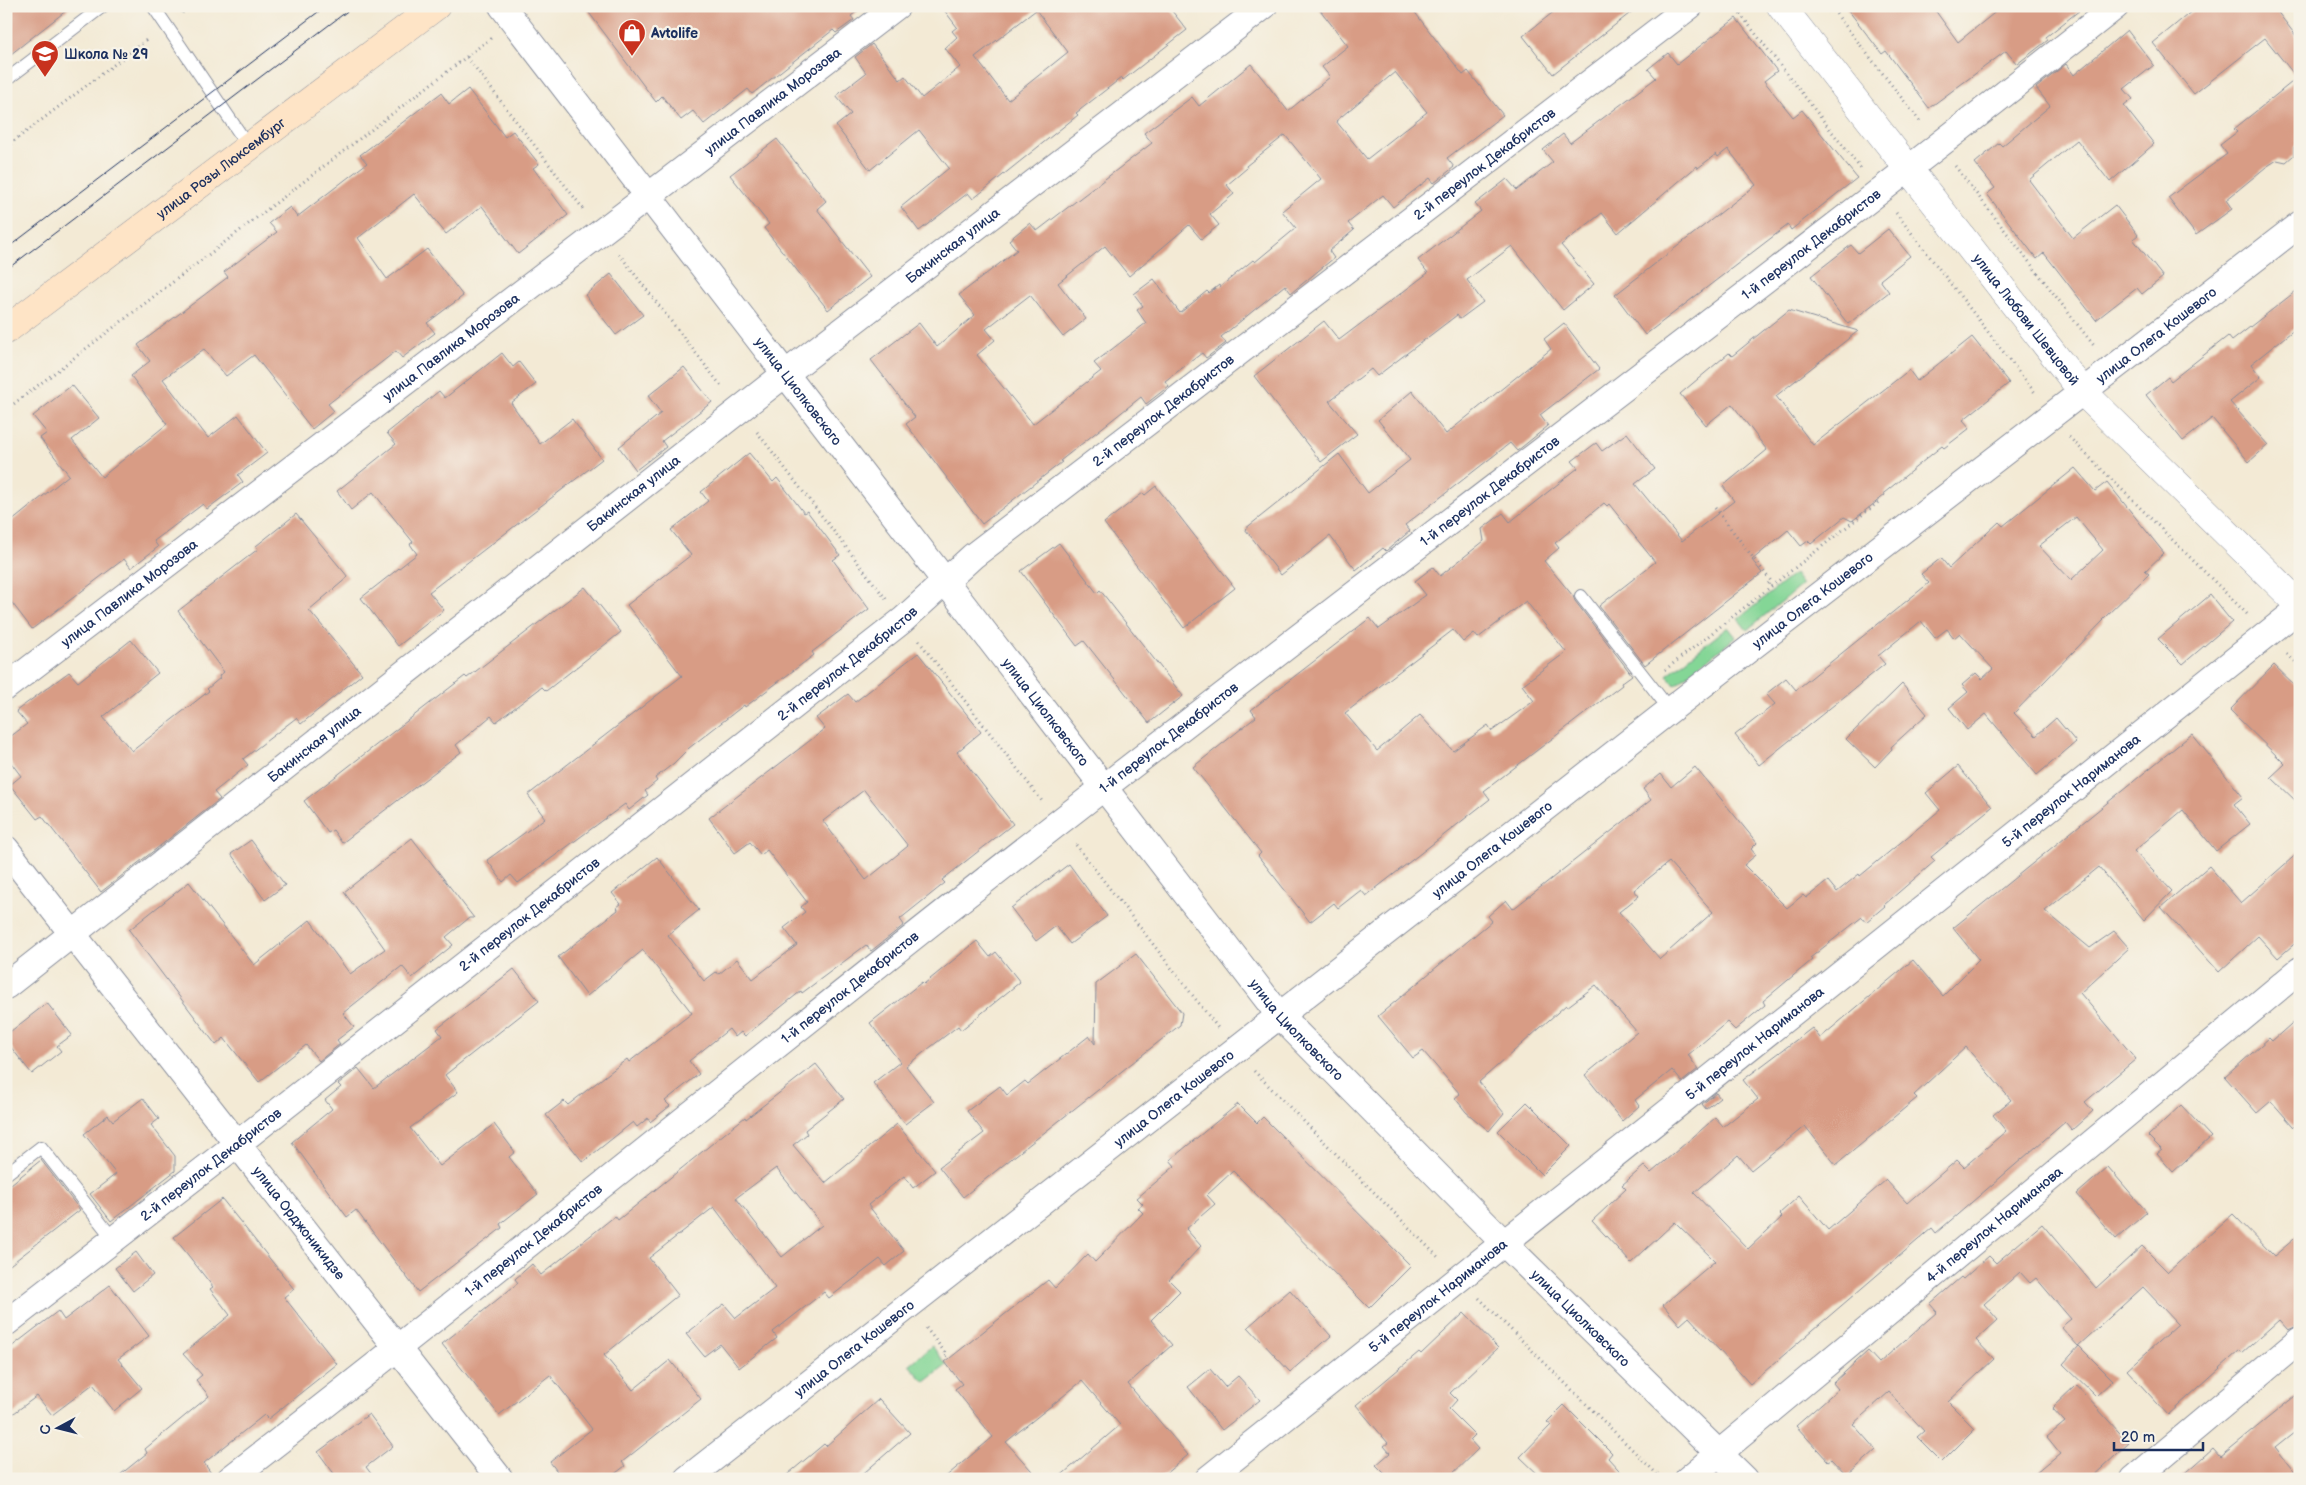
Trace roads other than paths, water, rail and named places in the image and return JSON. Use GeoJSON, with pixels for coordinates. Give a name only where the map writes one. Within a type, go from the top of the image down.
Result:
{"type":"FeatureCollection","features":[{"type":"Feature","properties":{"kind":"main road","name":"улица Розы Люксембург"},"geometry":{"type":"LineString","coordinates":[[6,330],[436,6]]}},
{"type":"Feature","properties":{"kind":"street","name":"улица Павлика Морозова"},"geometry":{"type":"LineString","coordinates":[[6,687],[897,6]]}},
{"type":"Feature","properties":{"kind":"street","name":"Бакинская улица"},"geometry":{"type":"LineString","coordinates":[[6,986],[785,374],[1264,6]]}},
{"type":"Feature","properties":{"kind":"street","name":"2-й переулок Декабристов"},"geometry":{"type":"LineString","coordinates":[[6,1323],[238,1144],[903,620],[973,556],[1690,6]]}},
{"type":"Feature","properties":{"kind":"street","name":"улица Любови Шевцовой"},"geometry":{"type":"LineString","coordinates":[[1781,6],[2083,392],[2300,606]]}},
{"type":"Feature","properties":{"kind":"street","name":"1-й переулок Декабристов"},"geometry":{"type":"LineString","coordinates":[[230,1479],[398,1349],[1105,786],[1909,170],[2116,6]]}},
{"type":"Feature","properties":{"kind":"street","name":"улица Циолковского"},"geometry":{"type":"LineString","coordinates":[[509,15],[1105,786],[1280,1016],[1504,1243],[1745,1479]]}},
{"type":"Feature","properties":{"kind":"street","name":"улица Олега Кошевого"},"geometry":{"type":"LineString","coordinates":[[687,1479],[1670,710],[2300,224]]}},
{"type":"Feature","properties":{"kind":"street","name":"5-й переулок Нариманова"},"geometry":{"type":"LineString","coordinates":[[1208,1479],[2300,606]]}},
{"type":"Feature","properties":{"kind":"street","name":"улица Орджоникидзе"},"geometry":{"type":"LineString","coordinates":[[6,848],[500,1479]]}},
{"type":"Feature","properties":{"kind":"street","name":"4-й переулок Нариманова"},"geometry":{"type":"LineString","coordinates":[[1688,1479],[2300,970]]}},
{"type":"Feature","properties":{"kind":"street"},"geometry":{"type":"LineString","coordinates":[[2134,1479],[2300,1340]]}},
{"type":"Feature","properties":{"kind":"lane"},"geometry":{"type":"LineString","coordinates":[[6,80],[103,6]]}},
{"type":"Feature","properties":{"kind":"lane"},"geometry":{"type":"LineString","coordinates":[[152,6],[249,147]]}},
{"type":"Feature","properties":{"kind":"lane"},"geometry":{"type":"LineString","coordinates":[[1581,596],[1670,710]]}},
{"type":"Feature","properties":{"kind":"lane"},"geometry":{"type":"LineString","coordinates":[[6,1174],[41,1147],[114,1240]]}},
{"type":"Feature","properties":{"kind":"tram line"},"geometry":{"type":"LineString","coordinates":[[6,249],[326,6]]}},
{"type":"Feature","properties":{"kind":"tram line"},"geometry":{"type":"LineString","coordinates":[[6,270],[354,6]]}},
{"type":"Feature","properties":{"kind":"place","name":"Avtolife"},"geometry":{"type":"Point","coordinates":[632,57]}},
{"type":"Feature","properties":{"kind":"place","name":"Школа № 29"},"geometry":{"type":"Point","coordinates":[45,78]}}]}
